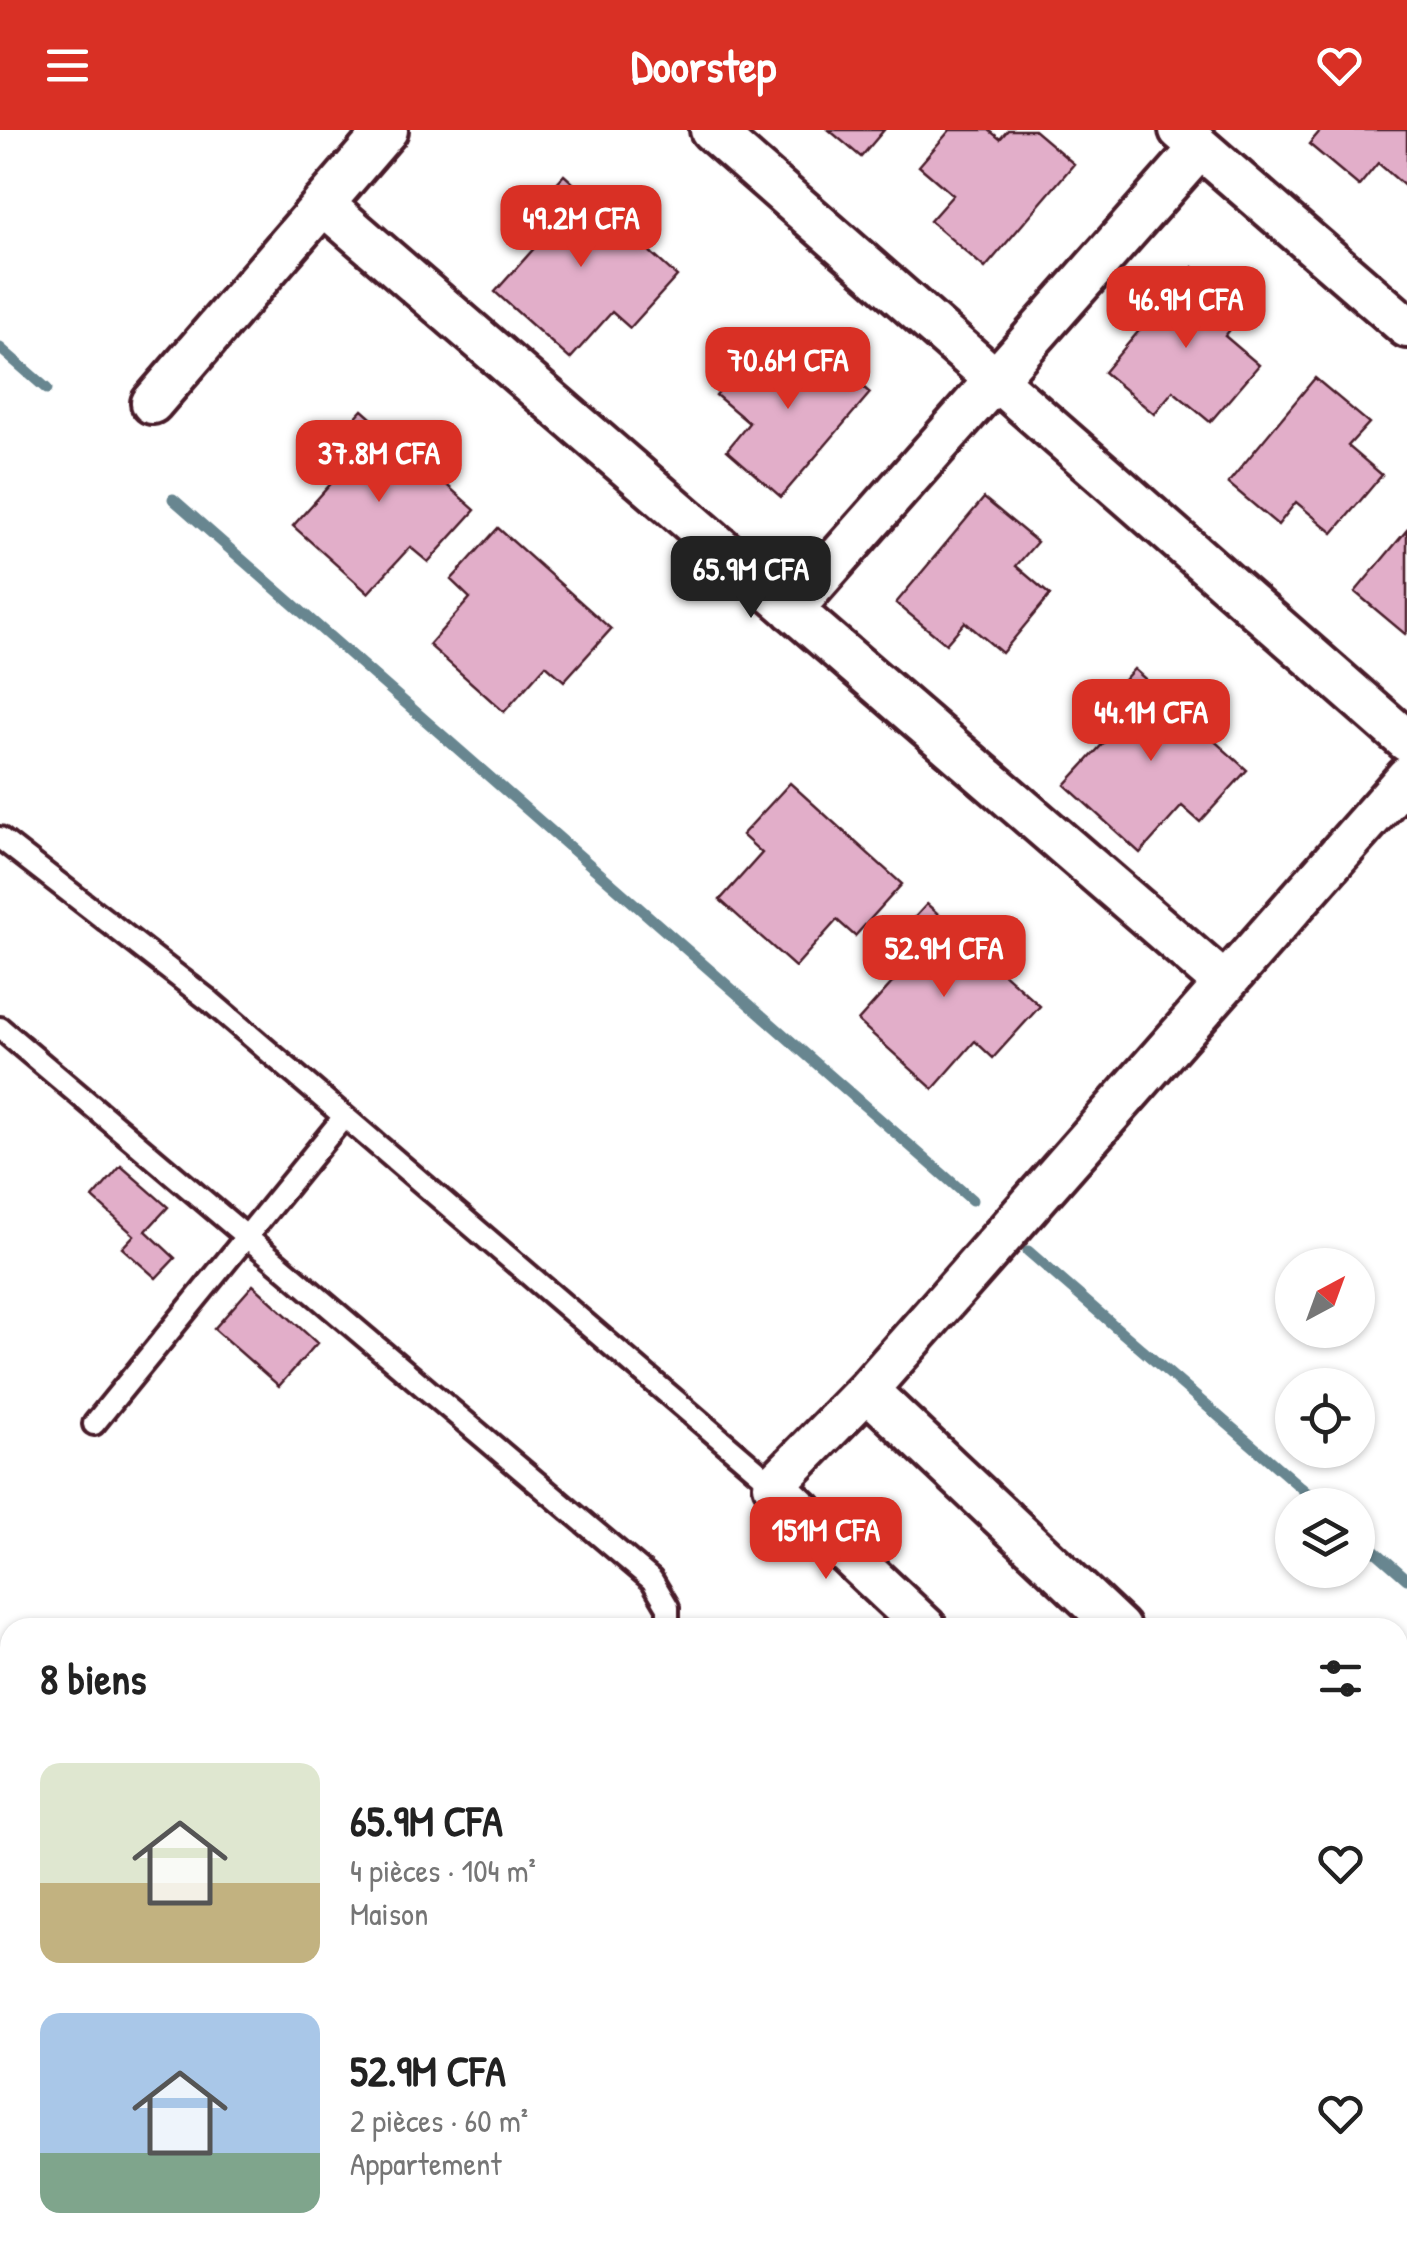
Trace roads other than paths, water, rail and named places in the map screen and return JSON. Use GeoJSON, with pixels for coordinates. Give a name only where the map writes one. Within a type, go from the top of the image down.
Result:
{"type":"FeatureCollection","features":[{"type":"Feature","properties":{"kind":"street"},"geometry":{"type":"LineString","coordinates":[[152,402],[387,130]]}},
{"type":"Feature","properties":{"kind":"street"},"geometry":{"type":"LineString","coordinates":[[711,130],[1407,741]]}},
{"type":"Feature","properties":{"kind":"street"},"geometry":{"type":"LineString","coordinates":[[792,610],[995,379],[1190,139],[1407,327]]}},
{"type":"Feature","properties":{"kind":"street"},"geometry":{"type":"LineString","coordinates":[[323,204],[1225,984]]}},
{"type":"Feature","properties":{"kind":"street"},"geometry":{"type":"LineString","coordinates":[[915,1618],[774,1485],[868,1390],[1407,777]]}},
{"type":"Feature","properties":{"kind":"street"},"geometry":{"type":"LineString","coordinates":[[868,1390],[1108,1618]]}},
{"type":"Feature","properties":{"kind":"lane"},"geometry":{"type":"LineString","coordinates":[[0,838],[211,1002],[774,1485]]}},
{"type":"Feature","properties":{"kind":"lane"},"geometry":{"type":"LineString","coordinates":[[0,1028],[652,1580],[668,1606],[668,1618]]}},
{"type":"Feature","properties":{"kind":"lane"},"geometry":{"type":"LineString","coordinates":[[94,1424],[343,1118]]}},
{"type":"Feature","properties":{"kind":"waterway"},"geometry":{"type":"LineString","coordinates":[[0,348],[47,389]]}},
{"type":"Feature","properties":{"kind":"waterway"},"geometry":{"type":"LineString","coordinates":[[173,499],[972,1200]]}},
{"type":"Feature","properties":{"kind":"waterway"},"geometry":{"type":"LineString","coordinates":[[1028,1251],[1301,1488]]}},
{"type":"Feature","properties":{"kind":"waterway"},"geometry":{"type":"LineString","coordinates":[[1375,1551],[1407,1579]]}}]}
